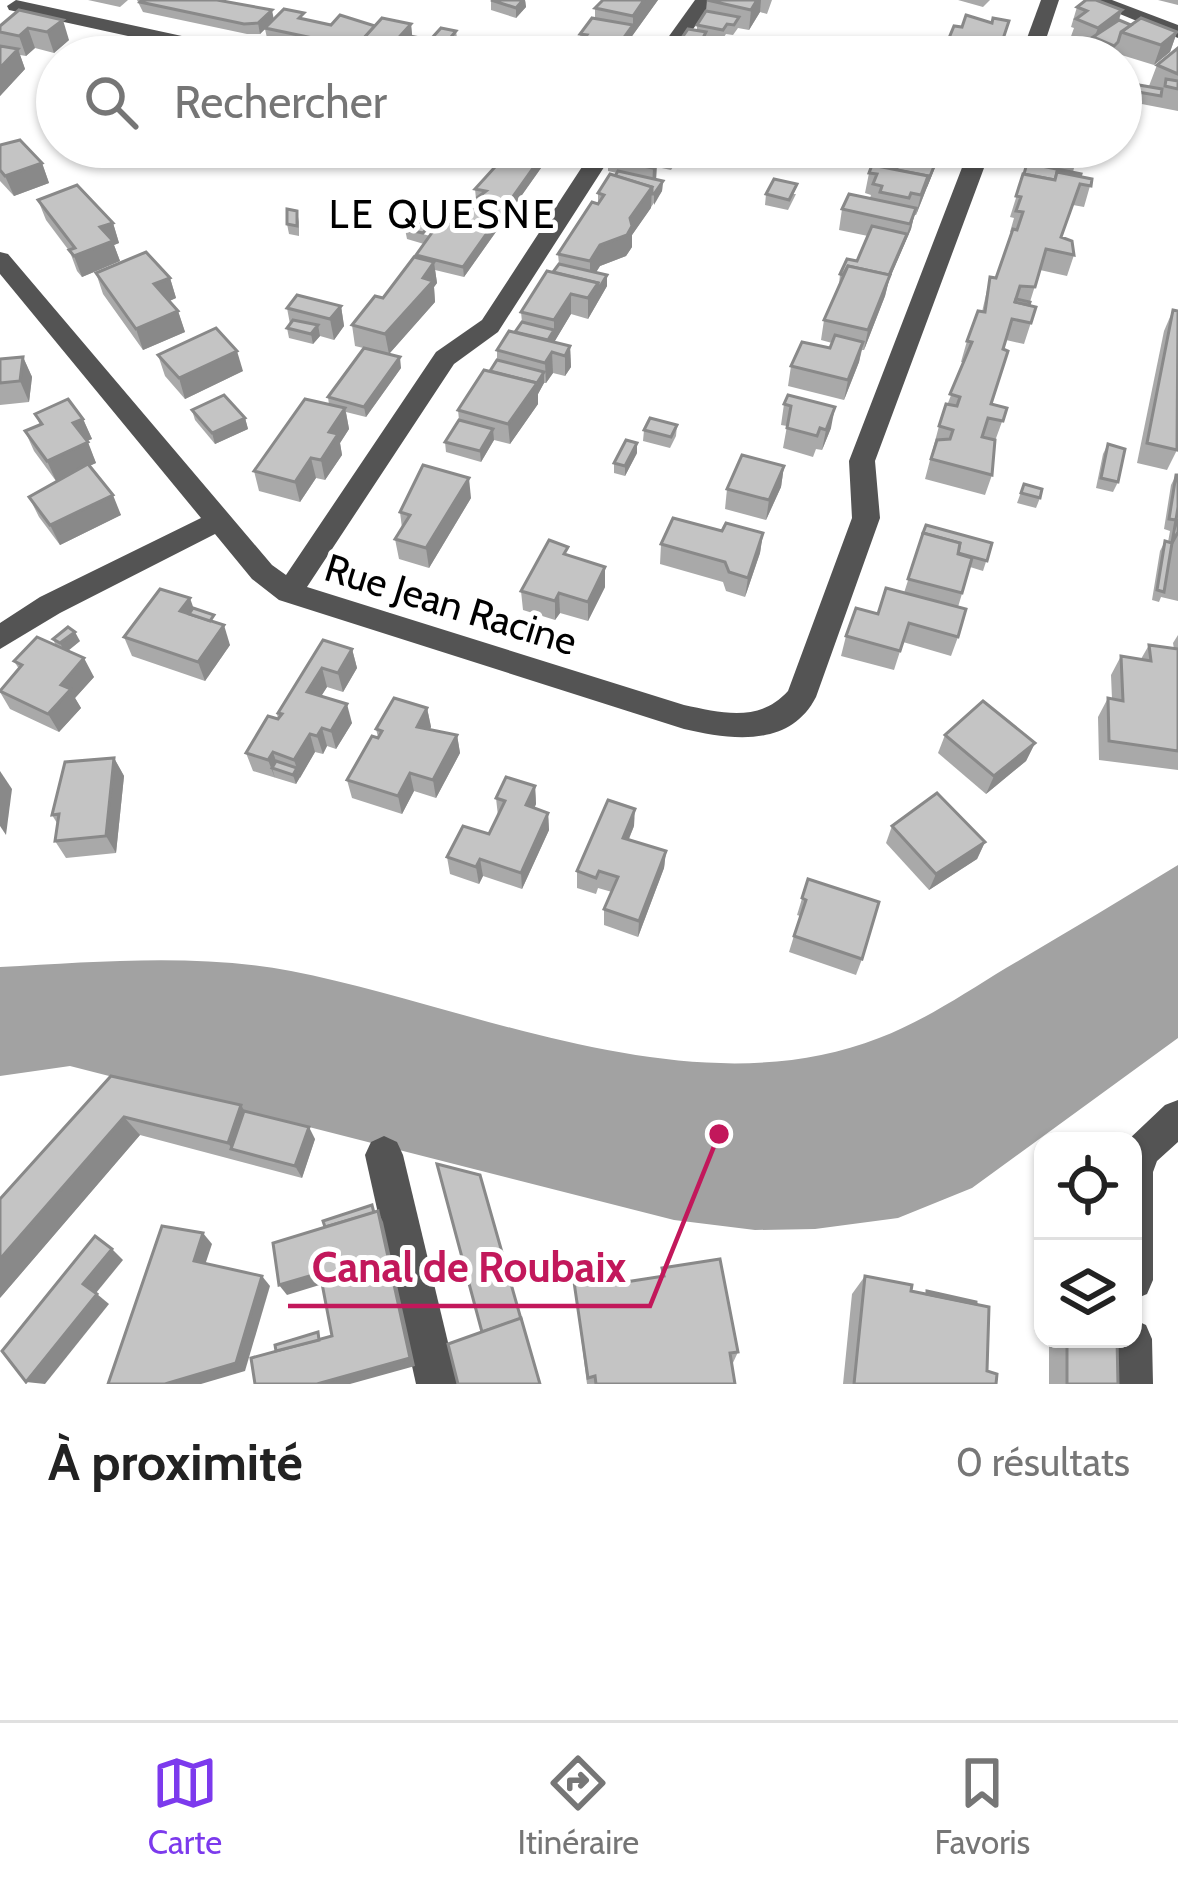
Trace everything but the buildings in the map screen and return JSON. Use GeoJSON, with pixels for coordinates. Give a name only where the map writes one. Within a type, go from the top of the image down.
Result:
{"type":"FeatureCollection","features":[{"type":"Feature","properties":{"kind":"street"},"geometry":{"type":"LineString","coordinates":[[679,36],[704,0]]}},
{"type":"Feature","properties":{"kind":"street"},"geometry":{"type":"LineString","coordinates":[[1038,36],[1051,0]]}},
{"type":"Feature","properties":{"kind":"street"},"geometry":{"type":"LineString","coordinates":[[1094,0],[1178,32]]}},
{"type":"Feature","properties":{"kind":"street"},"geometry":{"type":"LineString","coordinates":[[0,22],[19,3],[161,36]]}},
{"type":"Feature","properties":{"kind":"street"},"geometry":{"type":"LineString","coordinates":[[289,592],[445,358],[490,326],[592,168]]}},
{"type":"Feature","properties":{"kind":"street","name":"Rue Jean Racine"},"geometry":{"type":"LineString","coordinates":[[0,259],[262,572],[289,592],[711,724],[752,728],[769,724],[801,698],[866,518],[862,460],[973,168]]}},
{"type":"Feature","properties":{"kind":"street"},"geometry":{"type":"LineString","coordinates":[[0,638],[50,604],[218,521]]}},
{"type":"Feature","properties":{"kind":"street"},"geometry":{"type":"LineString","coordinates":[[1133,1240],[1134,1172],[1142,1149],[1178,1118]]}},
{"type":"Feature","properties":{"kind":"street"},"geometry":{"type":"LineString","coordinates":[[384,1155],[437,1384]]}},
{"type":"Feature","properties":{"kind":"street"},"geometry":{"type":"LineString","coordinates":[[1132,1348],[1132,1384]]}},
{"type":"Feature","properties":{"kind":"shaded area"},"geometry":{"type":"Polygon","coordinates":[[[1178,865],[1178,1038],[1049,1132],[1034,1132],[1034,1143],[972,1188],[898,1218],[815,1229],[755,1230],[674,1220],[70,1066],[0,1076],[0,967],[146,960],[255,965],[361,987],[584,1045],[659,1058],[734,1063],[808,1058],[879,1038],[944,1006],[1178,865]]]}},
{"type":"Feature","properties":{"kind":"place","name":"Canal de Roubaix"},"geometry":{"type":"Point","coordinates":[719,1134]}},
{"type":"Feature","properties":{"kind":"district","name":"LE QUESNE"},"geometry":{"type":"Point","coordinates":[443,214]}}]}
